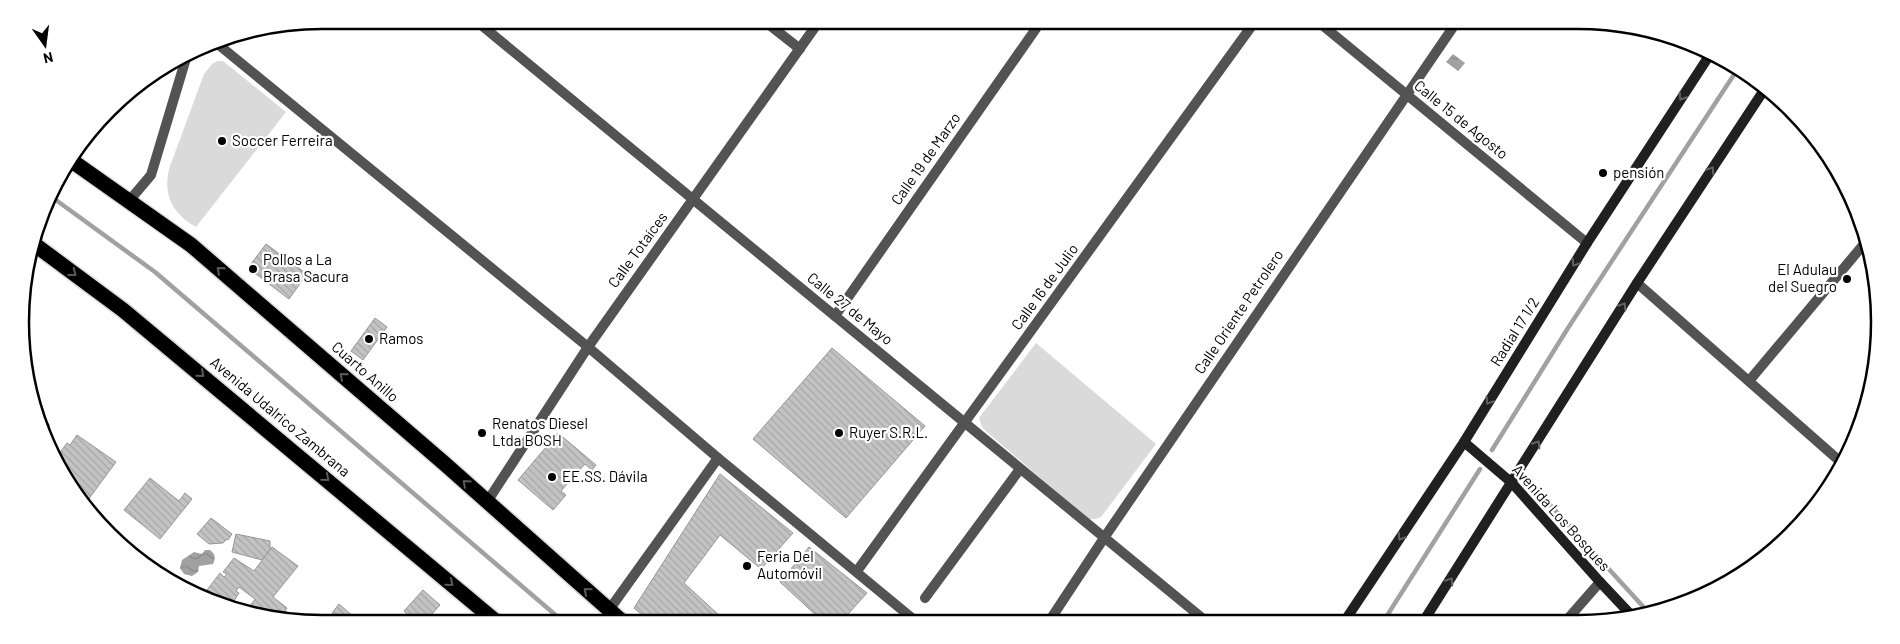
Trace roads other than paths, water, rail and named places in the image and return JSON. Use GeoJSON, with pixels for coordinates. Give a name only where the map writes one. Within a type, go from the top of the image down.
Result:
{"type":"FeatureCollection","features":[{"type":"Feature","properties":{"kind":"highway","name":"Cuarto Anillo"},"geometry":{"type":"LineString","coordinates":[[76,163],[191,245],[615,615]]}},
{"type":"Feature","properties":{"kind":"highway","name":"Avenida Udalrico Zambrana"},"geometry":{"type":"LineString","coordinates":[[39,247],[122,310],[488,615]]}},
{"type":"Feature","properties":{"kind":"main road","name":"Radial 17 1/2"},"geometry":{"type":"LineString","coordinates":[[1349,615],[1464,442],[1588,243],[1707,59]]}},
{"type":"Feature","properties":{"kind":"main road"},"geometry":{"type":"LineString","coordinates":[[1427,615],[1637,283],[1762,93]]}},
{"type":"Feature","properties":{"kind":"main road","name":"Avenida Los Bosques"},"geometry":{"type":"LineString","coordinates":[[1464,442],[1512,483],[1628,611]]}},
{"type":"Feature","properties":{"kind":"street","name":"Calle 27 de Mayo"},"geometry":{"type":"LineString","coordinates":[[488,29],[1198,615]]}},
{"type":"Feature","properties":{"kind":"street"},"geometry":{"type":"LineString","coordinates":[[774,29],[800,49]]}},
{"type":"Feature","properties":{"kind":"street","name":"Calle Totaíces"},"geometry":{"type":"LineString","coordinates":[[487,502],[588,347],[814,29]]}},
{"type":"Feature","properties":{"kind":"street","name":"Calle 19 de Marzo"},"geometry":{"type":"LineString","coordinates":[[835,316],[1036,29]]}},
{"type":"Feature","properties":{"kind":"street","name":"Calle 16 de Julio"},"geometry":{"type":"LineString","coordinates":[[856,571],[1250,29]]}},
{"type":"Feature","properties":{"kind":"street","name":"Calle 15 de Agosto"},"geometry":{"type":"LineString","coordinates":[[1327,29],[1588,243]]}},
{"type":"Feature","properties":{"kind":"street","name":"Calle Oriente Petrolero"},"geometry":{"type":"LineString","coordinates":[[1053,615],[1452,29]]}},
{"type":"Feature","properties":{"kind":"street"},"geometry":{"type":"LineString","coordinates":[[221,47],[588,347],[718,458],[908,615]]}},
{"type":"Feature","properties":{"kind":"street"},"geometry":{"type":"LineString","coordinates":[[129,201],[151,175],[185,63]]}},
{"type":"Feature","properties":{"kind":"street"},"geometry":{"type":"LineString","coordinates":[[1749,381],[1861,247]]}},
{"type":"Feature","properties":{"kind":"street"},"geometry":{"type":"LineString","coordinates":[[1637,283],[1837,459]]}},
{"type":"Feature","properties":{"kind":"street"},"geometry":{"type":"LineString","coordinates":[[609,610],[718,458]]}},
{"type":"Feature","properties":{"kind":"street"},"geometry":{"type":"LineString","coordinates":[[925,598],[1020,468]]}},
{"type":"Feature","properties":{"kind":"street"},"geometry":{"type":"LineString","coordinates":[[1571,615],[1600,582]]}},
{"type":"Feature","properties":{"kind":"water"},"geometry":{"type":"Polygon","coordinates":[[[1453,54],[1465,63],[1458,71],[1446,62],[1453,54]]]}},
{"type":"Feature","properties":{"kind":"water"},"geometry":{"type":"Polygon","coordinates":[[[205,550],[210,550],[214,554],[213,564],[199,566],[198,572],[192,576],[184,574],[180,568],[182,560],[194,552],[202,554],[205,550]]]}},
{"type":"Feature","properties":{"kind":"waterway"},"geometry":{"type":"LineString","coordinates":[[1492,450],[1568,328],[1734,74]]}},
{"type":"Feature","properties":{"kind":"waterway"},"geometry":{"type":"LineString","coordinates":[[56,200],[155,272],[555,615]]}},
{"type":"Feature","properties":{"kind":"waterway"},"geometry":{"type":"LineString","coordinates":[[1387,615],[1480,469]]}},
{"type":"Feature","properties":{"kind":"waterway"},"geometry":{"type":"LineString","coordinates":[[1532,485],[1644,608]]}},
{"type":"Feature","properties":{"kind":"place","name":"Soccer Ferreira"},"geometry":{"type":"Point","coordinates":[222,141]}},
{"type":"Feature","properties":{"kind":"place","name":"pensión"},"geometry":{"type":"Point","coordinates":[1603,173]}},
{"type":"Feature","properties":{"kind":"place","name":"Pollos a La Brasa Sacura"},"geometry":{"type":"Point","coordinates":[253,269]}},
{"type":"Feature","properties":{"kind":"place","name":"El Adulau del Suegro"},"geometry":{"type":"Point","coordinates":[1847,279]}},
{"type":"Feature","properties":{"kind":"place","name":"Ramos"},"geometry":{"type":"Point","coordinates":[369,339]}},
{"type":"Feature","properties":{"kind":"place","name":"Renatos Diesel Ltda BOSH"},"geometry":{"type":"Point","coordinates":[482,433]}},
{"type":"Feature","properties":{"kind":"place","name":"Ruyer S.R.L."},"geometry":{"type":"Point","coordinates":[839,433]}},
{"type":"Feature","properties":{"kind":"place","name":"EE.SS. Dávila"},"geometry":{"type":"Point","coordinates":[552,477]}},
{"type":"Feature","properties":{"kind":"place","name":"Feria Del Automóvil"},"geometry":{"type":"Point","coordinates":[747,566]}}]}
